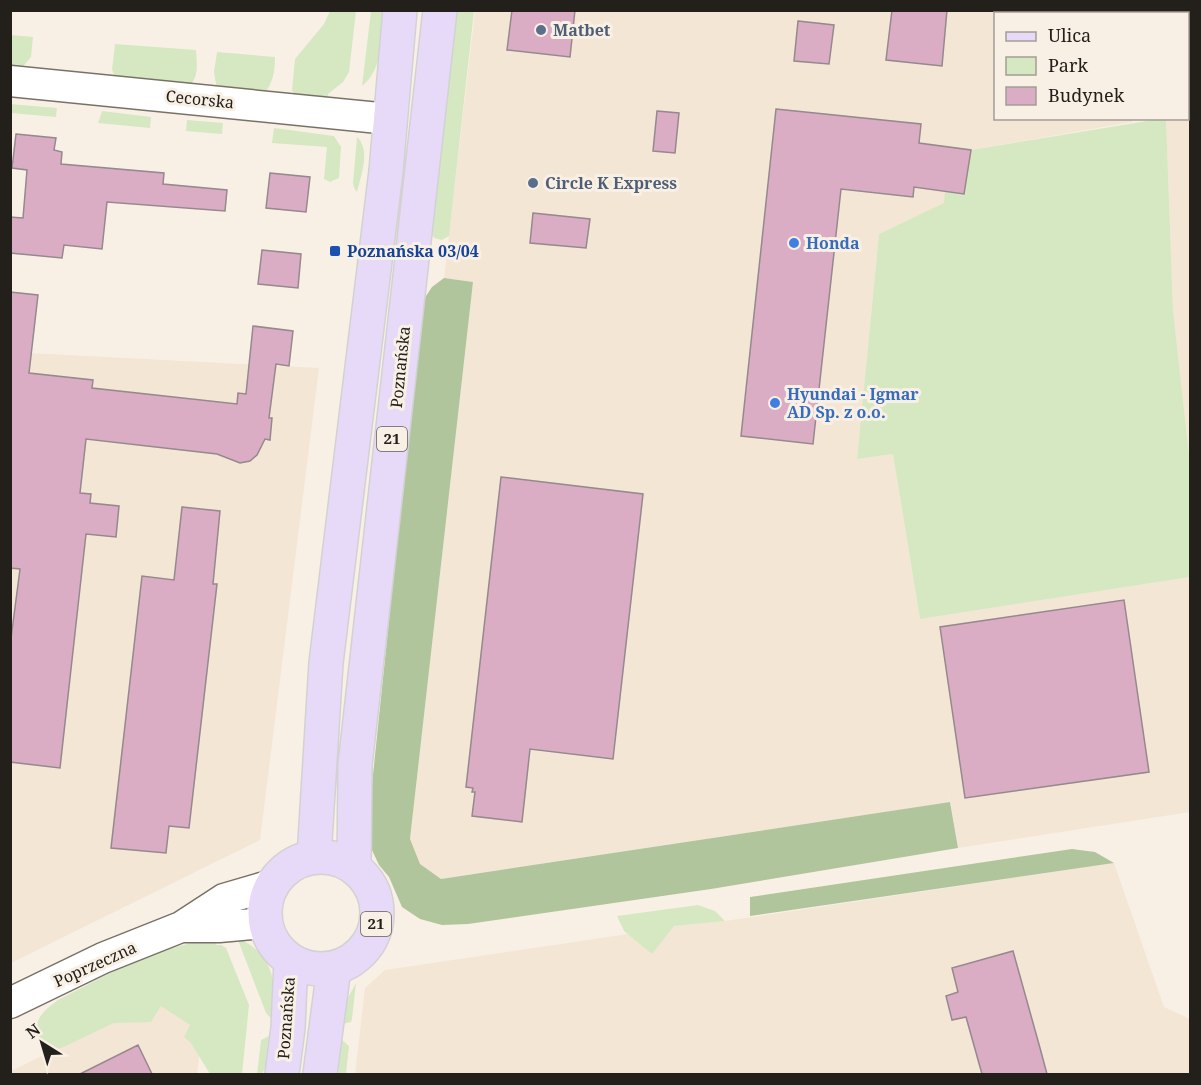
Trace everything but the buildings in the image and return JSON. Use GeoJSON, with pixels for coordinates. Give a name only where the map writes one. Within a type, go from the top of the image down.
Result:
{"type":"FeatureCollection","features":[{"type":"Feature","properties":{"kind":"main road","name":"21"},"geometry":{"type":"LineString","coordinates":[[314,857],[319,748],[327,653],[386,171],[400,10]]}},
{"type":"Feature","properties":{"kind":"main road","name":"Poznańska"},"geometry":{"type":"LineString","coordinates":[[354,867],[355,765],[440,10]]}},
{"type":"Feature","properties":{"kind":"main road"},"geometry":{"type":"LineString","coordinates":[[320,1074],[334,968],[312,969],[291,961],[279,951],[270,938],[265,923],[265,903],[272,885],[283,871],[297,862],[314,857],[335,858],[354,867]]}},
{"type":"Feature","properties":{"kind":"main road","name":"21"},"geometry":{"type":"LineString","coordinates":[[334,968],[352,960],[367,946],[375,928],[377,911],[374,894],[366,879],[354,867]]}},
{"type":"Feature","properties":{"kind":"main road","name":"Poznańska"},"geometry":{"type":"LineString","coordinates":[[282,1074],[288,1028],[291,961]]}},
{"type":"Feature","properties":{"kind":"street","name":"Cecorska"},"geometry":{"type":"LineString","coordinates":[[10,81],[389,119]]}},
{"type":"Feature","properties":{"kind":"street","name":"Poprzeczna"},"geometry":{"type":"LineString","coordinates":[[10,1003],[103,958],[181,927],[224,899],[272,885]]}},
{"type":"Feature","properties":{"kind":"street","name":"Poprzeczna"},"geometry":{"type":"LineString","coordinates":[[181,927],[219,927],[265,923]]}},
{"type":"Feature","properties":{"kind":"shaded area"},"geometry":{"type":"Polygon","coordinates":[[[475,11],[1120,11],[994,12],[994,120],[1132,120],[1132,122],[971,150],[964,194],[879,234],[857,459],[893,454],[920,619],[1190,577],[1190,812],[958,848],[945,771],[950,802],[440,879],[419,864],[410,839],[473,282],[444,278],[475,11]]]}},
{"type":"Feature","properties":{"kind":"shaded area"},"geometry":{"type":"Polygon","coordinates":[[[1190,11],[1190,464],[1173,310],[1166,120],[1189,120],[1189,12],[1164,12],[1190,11]]]}},
{"type":"Feature","properties":{"kind":"shaded area"},"geometry":{"type":"Polygon","coordinates":[[[10,352],[319,368],[260,840],[11,963],[10,352]]]}},
{"type":"Feature","properties":{"kind":"shaded area"},"geometry":{"type":"Polygon","coordinates":[[[1114,863],[1164,1007],[1190,1019],[1190,1074],[355,1074],[365,988],[385,970],[628,934],[652,953],[674,926],[725,921],[1114,863]]]}},
{"type":"Feature","properties":{"kind":"shaded area"},"geometry":{"type":"Polygon","coordinates":[[[168,994],[204,1018],[197,1074],[11,1074],[11,1071],[168,994]]]}},
{"type":"Feature","properties":{"kind":"green space"},"geometry":{"type":"Polygon","coordinates":[[[330,11],[356,11],[349,72],[343,82],[328,94],[327,101],[296,98],[292,90],[295,59],[324,24],[330,11]]]}},
{"type":"Feature","properties":{"kind":"green space"},"geometry":{"type":"Polygon","coordinates":[[[371,11],[383,11],[380,51],[374,70],[362,86],[371,11]]]}},
{"type":"Feature","properties":{"kind":"green space"},"geometry":{"type":"Polygon","coordinates":[[[454,11],[474,11],[449,236],[442,240],[434,238],[430,231],[454,11]]]}},
{"type":"Feature","properties":{"kind":"green space"},"geometry":{"type":"Polygon","coordinates":[[[11,35],[33,37],[31,57],[21,69],[11,66],[11,35]]]}},
{"type":"Feature","properties":{"kind":"green space"},"geometry":{"type":"Polygon","coordinates":[[[115,44],[196,50],[197,70],[194,79],[189,86],[116,78],[112,70],[115,44]]]}},
{"type":"Feature","properties":{"kind":"green space"},"geometry":{"type":"Polygon","coordinates":[[[217,52],[275,57],[273,77],[263,95],[217,90],[214,72],[217,52]]]}},
{"type":"Feature","properties":{"kind":"green space"},"geometry":{"type":"Polygon","coordinates":[[[10,104],[57,108],[56,117],[11,113],[10,104]]]}},
{"type":"Feature","properties":{"kind":"green space"},"geometry":{"type":"Polygon","coordinates":[[[102,111],[151,117],[150,128],[98,123],[102,111]]]}},
{"type":"Feature","properties":{"kind":"green space"},"geometry":{"type":"Polygon","coordinates":[[[187,120],[223,123],[222,134],[186,131],[187,120]]]}},
{"type":"Feature","properties":{"kind":"green space"},"geometry":{"type":"Polygon","coordinates":[[[1153,120],[1166,120],[1173,310],[1190,464],[1190,577],[920,619],[893,454],[857,459],[879,234],[944,203],[945,192],[964,194],[971,150],[1153,120]]]}},
{"type":"Feature","properties":{"kind":"green space"},"geometry":{"type":"Polygon","coordinates":[[[274,128],[334,136],[341,147],[339,178],[330,182],[324,179],[327,147],[272,143],[274,128]]]}},
{"type":"Feature","properties":{"kind":"green space"},"geometry":{"type":"Polygon","coordinates":[[[357,137],[361,142],[364,156],[357,192],[353,183],[357,137]]]}},
{"type":"Feature","properties":{"kind":"green space"},"geometry":{"type":"Polygon","coordinates":[[[444,278],[473,282],[410,839],[420,864],[441,879],[950,802],[958,848],[711,889],[468,924],[442,925],[420,919],[402,907],[389,877],[379,865],[371,848],[368,823],[422,302],[432,287],[444,278]]]}},
{"type":"Feature","properties":{"kind":"green space"},"geometry":{"type":"Polygon","coordinates":[[[1072,849],[1095,852],[1114,863],[750,916],[750,897],[1072,849]]]}},
{"type":"Feature","properties":{"kind":"green space"},"geometry":{"type":"Polygon","coordinates":[[[698,905],[715,911],[725,921],[674,926],[652,954],[624,931],[617,916],[698,905]]]}},
{"type":"Feature","properties":{"kind":"green space"},"geometry":{"type":"Polygon","coordinates":[[[209,938],[216,945],[226,948],[249,1005],[242,1074],[210,1074],[191,1043],[184,1037],[190,1025],[161,1006],[151,1022],[114,1023],[61,1048],[54,1049],[41,1043],[37,1023],[43,1013],[58,1000],[143,956],[209,938]]]}},
{"type":"Feature","properties":{"kind":"green space"},"geometry":{"type":"Polygon","coordinates":[[[239,939],[259,953],[271,972],[275,995],[272,1019],[266,1013],[239,939]]]}},
{"type":"Feature","properties":{"kind":"green space"},"geometry":{"type":"Polygon","coordinates":[[[356,983],[352,1019],[351,1022],[343,1024],[345,1003],[356,983]]]}},
{"type":"Feature","properties":{"kind":"green space"},"geometry":{"type":"Polygon","coordinates":[[[269,1036],[266,1058],[268,1062],[262,1074],[257,1074],[261,1040],[269,1036]]]}},
{"type":"Feature","properties":{"kind":"green space"},"geometry":{"type":"Polygon","coordinates":[[[342,1040],[349,1046],[346,1074],[338,1074],[342,1040]]]}},
{"type":"Feature","properties":{"kind":"place","name":"Matbet"},"geometry":{"type":"Point","coordinates":[541,30]}},
{"type":"Feature","properties":{"kind":"place","name":"Circle K Express"},"geometry":{"type":"Point","coordinates":[533,183]}},
{"type":"Feature","properties":{"kind":"place","name":"Honda"},"geometry":{"type":"Point","coordinates":[794,243]}},
{"type":"Feature","properties":{"kind":"place","name":"Poznańska 03/04"},"geometry":{"type":"Point","coordinates":[335,251]}},
{"type":"Feature","properties":{"kind":"place","name":"Hyundai - Igmar AD Sp. z o.o."},"geometry":{"type":"Point","coordinates":[775,403]}}]}
